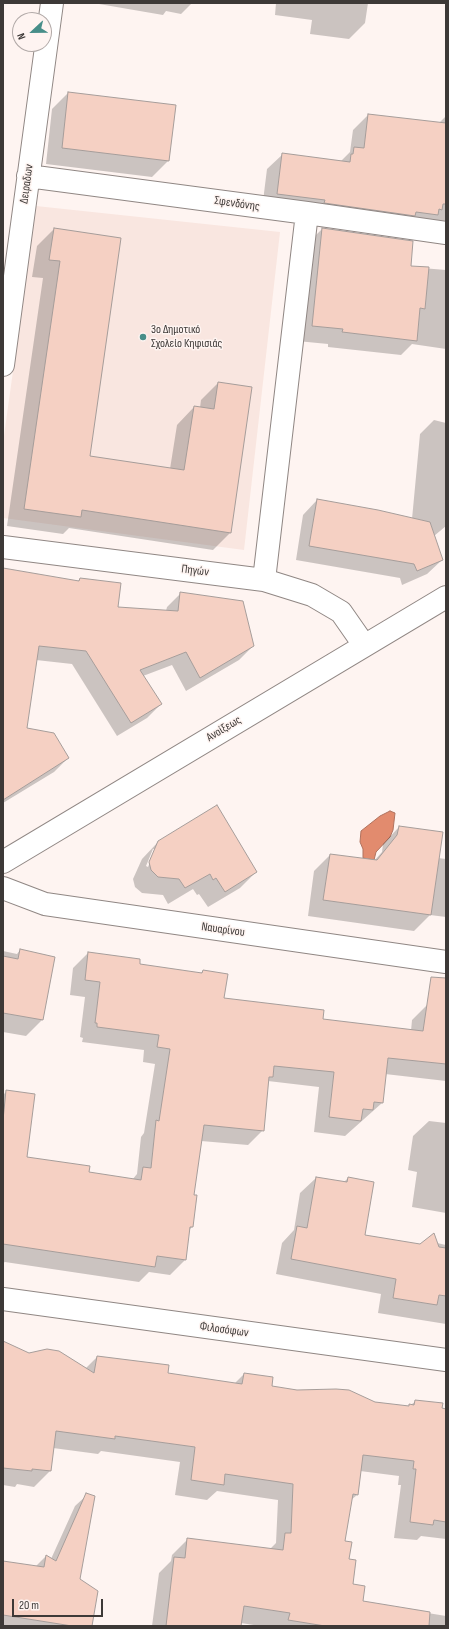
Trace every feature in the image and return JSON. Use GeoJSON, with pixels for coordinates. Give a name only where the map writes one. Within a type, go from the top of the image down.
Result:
{"type":"FeatureCollection","features":[{"type":"Feature","properties":{"kind":"street","name":"Δειραδων"},"geometry":{"type":"LineString","coordinates":[[3,364],[52,3]]}},
{"type":"Feature","properties":{"kind":"street","name":"Σφενδόνης"},"geometry":{"type":"LineString","coordinates":[[28,176],[446,233]]}},
{"type":"Feature","properties":{"kind":"street"},"geometry":{"type":"LineString","coordinates":[[264,580],[307,213]]}},
{"type":"Feature","properties":{"kind":"street","name":"Πηγών"},"geometry":{"type":"LineString","coordinates":[[3,547],[264,580],[312,595],[341,612],[364,645]]}},
{"type":"Feature","properties":{"kind":"street","name":"Ανοίξεως"},"geometry":{"type":"LineString","coordinates":[[3,862],[446,597]]}},
{"type":"Feature","properties":{"kind":"street","name":"Ναυαρίνου"},"geometry":{"type":"LineString","coordinates":[[3,888],[45,904],[446,962]]}},
{"type":"Feature","properties":{"kind":"street","name":"Φιλοσόφων"},"geometry":{"type":"LineString","coordinates":[[3,1299],[446,1360]]}},
{"type":"Feature","properties":{"kind":"shaded area","name":"3ο Δημοτικό Σχολείο Κηφισιάς"},"geometry":{"type":"Polygon","coordinates":[[[36,206],[280,232],[244,550],[3,518],[3,443],[36,206]]]}},
{"type":"Feature","properties":{"kind":"shaded area"},"geometry":{"type":"Polygon","coordinates":[[[390,811],[395,813],[393,830],[390,837],[376,852],[374,860],[363,858],[363,849],[360,842],[361,831],[380,816],[390,811]]]}},
{"type":"Feature","properties":{"kind":"building"},"geometry":{"type":"Polygon","coordinates":[[[68,92],[176,105],[169,161],[62,148],[68,92]]]}},
{"type":"Feature","properties":{"kind":"building"},"geometry":{"type":"Polygon","coordinates":[[[368,114],[446,123],[446,204],[443,204],[442,210],[439,209],[438,215],[416,212],[415,216],[324,203],[325,200],[277,194],[282,153],[350,162],[354,147],[364,148],[368,114]]]}},
{"type":"Feature","properties":{"kind":"building"},"geometry":{"type":"Polygon","coordinates":[[[54,228],[121,238],[90,456],[184,470],[194,406],[214,409],[218,382],[252,387],[231,533],[82,510],[81,517],[24,509],[60,261],[49,260],[54,228]]]}},
{"type":"Feature","properties":{"kind":"building"},"geometry":{"type":"Polygon","coordinates":[[[322,228],[413,241],[411,266],[429,267],[425,309],[420,308],[417,341],[342,332],[343,329],[312,326],[322,228]]]}},
{"type":"Feature","properties":{"kind":"building"},"geometry":{"type":"Polygon","coordinates":[[[317,499],[378,510],[430,522],[443,560],[417,571],[414,564],[309,546],[317,499]]]}},
{"type":"Feature","properties":{"kind":"building"},"geometry":{"type":"Polygon","coordinates":[[[3,568],[79,581],[80,578],[121,583],[118,607],[178,611],[180,592],[243,601],[254,646],[200,678],[186,652],[140,670],[162,704],[131,723],[86,651],[39,646],[27,728],[54,733],[69,758],[3,800],[3,568]]]}},
{"type":"Feature","properties":{"kind":"building"},"geometry":{"type":"Polygon","coordinates":[[[217,805],[257,872],[225,892],[216,878],[213,880],[210,874],[185,888],[179,879],[158,877],[151,870],[149,862],[158,841],[217,805]]]}},
{"type":"Feature","properties":{"kind":"building"},"geometry":{"type":"Polygon","coordinates":[[[399,826],[443,832],[431,915],[323,900],[330,854],[377,860],[397,835],[399,826]]]}},
{"type":"Feature","properties":{"kind":"building"},"geometry":{"type":"Polygon","coordinates":[[[20,949],[55,957],[43,1020],[3,1013],[3,956],[18,959],[20,949]]]}},
{"type":"Feature","properties":{"kind":"building"},"geometry":{"type":"Polygon","coordinates":[[[88,952],[140,959],[140,964],[202,973],[203,970],[228,974],[224,998],[324,1010],[323,1019],[423,1031],[431,977],[446,978],[446,1064],[388,1058],[383,1103],[374,1102],[373,1110],[363,1109],[361,1121],[329,1117],[334,1072],[274,1066],[273,1077],[269,1077],[264,1131],[204,1125],[194,1195],[197,1195],[193,1227],[190,1227],[186,1260],[157,1256],[155,1267],[3,1244],[3,1120],[6,1090],[35,1094],[27,1157],[90,1166],[89,1172],[141,1180],[143,1167],[151,1168],[156,1120],[159,1121],[170,1049],[157,1047],[159,1035],[97,1027],[97,1023],[95,1023],[100,982],[85,980],[88,952]]]}},
{"type":"Feature","properties":{"kind":"building"},"geometry":{"type":"Polygon","coordinates":[[[316,1177],[347,1182],[348,1177],[374,1182],[365,1235],[420,1244],[434,1233],[439,1247],[446,1248],[446,1296],[439,1295],[437,1305],[393,1298],[396,1279],[291,1259],[297,1226],[307,1228],[316,1177]]]}},
{"type":"Feature","properties":{"kind":"building"},"geometry":{"type":"Polygon","coordinates":[[[3,1341],[29,1353],[47,1349],[59,1351],[94,1373],[97,1356],[169,1365],[168,1373],[242,1384],[244,1373],[273,1377],[272,1386],[297,1390],[349,1390],[375,1402],[409,1406],[409,1404],[414,1405],[415,1400],[443,1403],[442,1408],[446,1409],[446,1522],[434,1520],[433,1525],[410,1522],[416,1469],[413,1469],[414,1461],[363,1455],[358,1495],[353,1494],[345,1541],[352,1542],[349,1559],[356,1560],[353,1584],[365,1586],[363,1601],[430,1612],[429,1626],[325,1626],[288,1620],[290,1613],[244,1606],[241,1626],[166,1626],[174,1557],[185,1558],[187,1538],[283,1550],[285,1533],[291,1533],[293,1484],[225,1474],[224,1485],[191,1480],[195,1447],[115,1436],[115,1439],[56,1431],[51,1471],[3,1468],[3,1341]]]}},
{"type":"Feature","properties":{"kind":"building"},"geometry":{"type":"Polygon","coordinates":[[[86,1493],[95,1496],[80,1579],[98,1591],[92,1626],[72,1626],[3,1615],[3,1561],[44,1567],[46,1555],[56,1561],[86,1493]]]}},
{"type":"Feature","properties":{"kind":"place","name":"3ο Δημοτικό Σχολείο Κηφισιάς"},"geometry":{"type":"Point","coordinates":[143,337]}}]}
